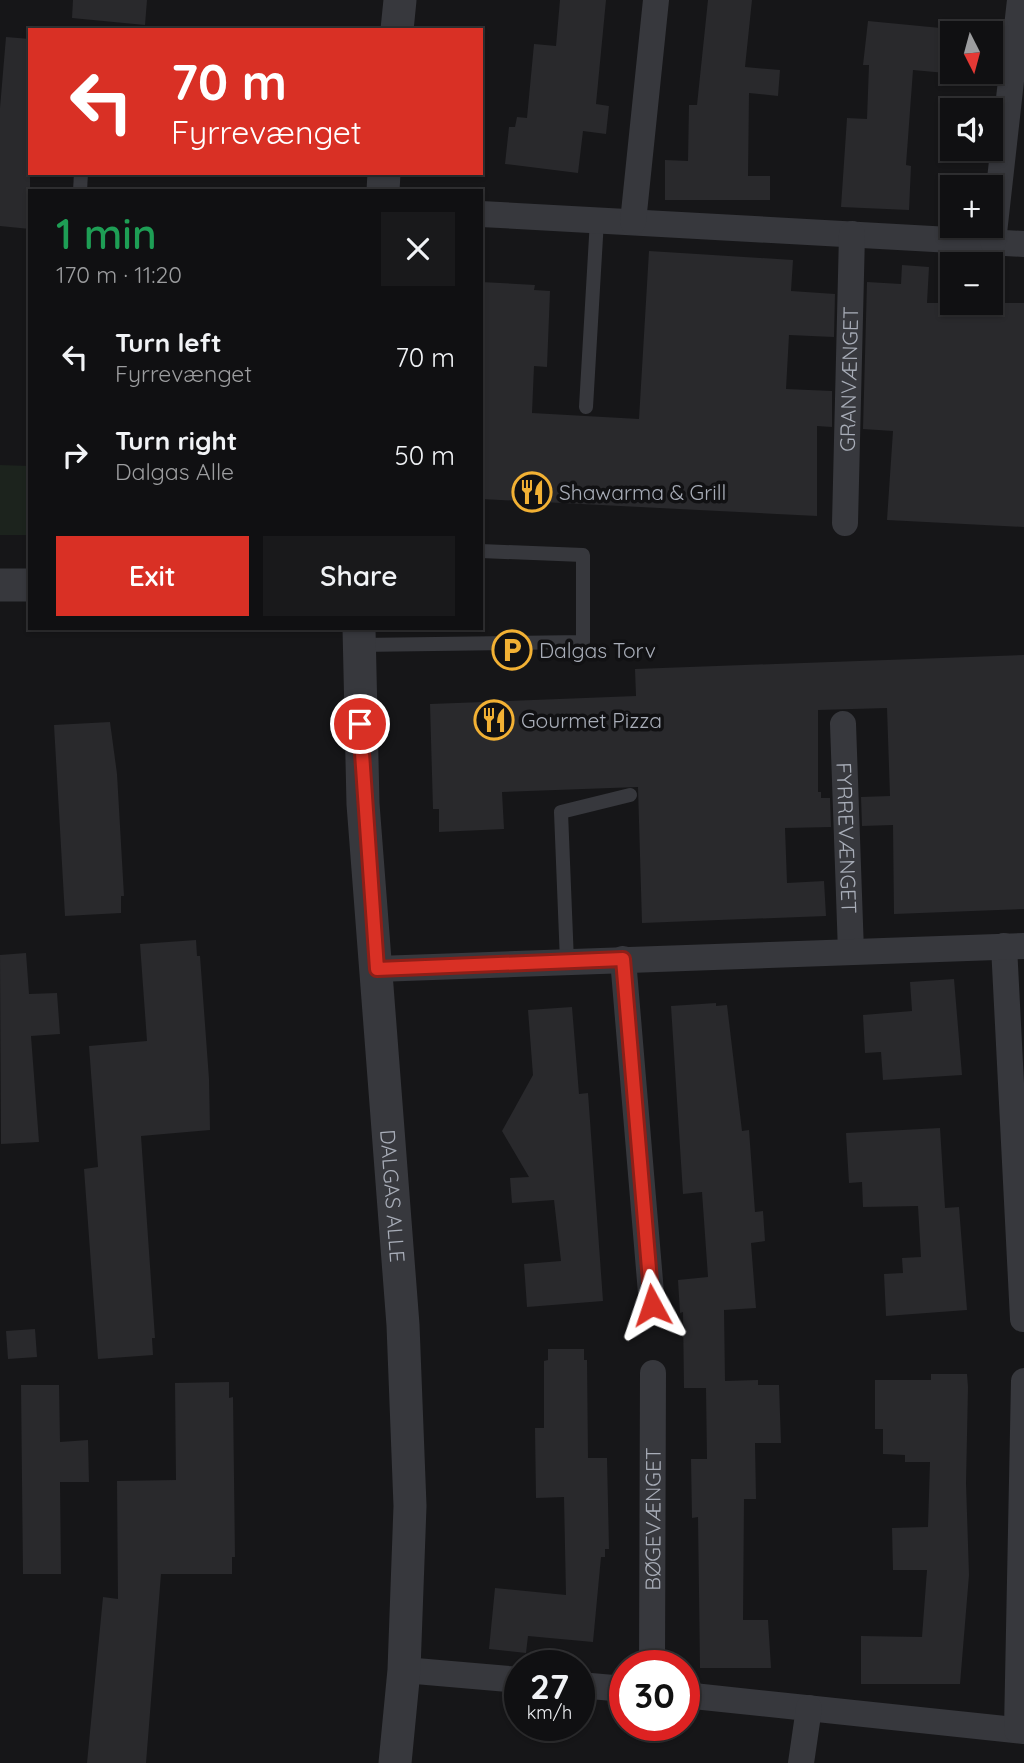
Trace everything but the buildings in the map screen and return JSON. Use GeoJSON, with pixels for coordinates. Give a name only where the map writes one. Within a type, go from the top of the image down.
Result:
{"type":"FeatureCollection","features":[{"type":"Feature","properties":{"kind":"street"},"geometry":{"type":"LineString","coordinates":[[397,28],[400,0]]}},
{"type":"Feature","properties":{"kind":"street"},"geometry":{"type":"LineString","coordinates":[[633,222],[656,0]]}},
{"type":"Feature","properties":{"kind":"street"},"geometry":{"type":"LineString","coordinates":[[992,242],[1020,0]]}},
{"type":"Feature","properties":{"kind":"street"},"geometry":{"type":"LineString","coordinates":[[483,214],[1024,244]]}},
{"type":"Feature","properties":{"kind":"street","name":"GRANVÆNGET"},"geometry":{"type":"LineString","coordinates":[[845,523],[852,234]]}},
{"type":"Feature","properties":{"kind":"street"},"geometry":{"type":"LineString","coordinates":[[0,585],[28,585]]}},
{"type":"Feature","properties":{"kind":"street","name":"DALGAS ALLE"},"geometry":{"type":"LineString","coordinates":[[359,637],[363,804],[405,1352],[410,1506],[404,1670],[395,1763]]}},
{"type":"Feature","properties":{"kind":"street","name":"FYRREVÆNGET"},"geometry":{"type":"LineString","coordinates":[[843,724],[851,952]]}},
{"type":"Feature","properties":{"kind":"street"},"geometry":{"type":"LineString","coordinates":[[377,969],[1014,946],[1023,1319]]}},
{"type":"Feature","properties":{"kind":"street"},"geometry":{"type":"LineString","coordinates":[[623,959],[652,1305]]}},
{"type":"Feature","properties":{"kind":"street","name":"BØGEVÆNGET"},"geometry":{"type":"LineString","coordinates":[[652,1650],[653,1373]]}},
{"type":"Feature","properties":{"kind":"street"},"geometry":{"type":"LineString","coordinates":[[700,1697],[1020,1730],[1024,1381]]}},
{"type":"Feature","properties":{"kind":"street"},"geometry":{"type":"LineString","coordinates":[[404,1670],[504,1679]]}},
{"type":"Feature","properties":{"kind":"street"},"geometry":{"type":"LineString","coordinates":[[801,1763],[809,1708]]}},
{"type":"Feature","properties":{"kind":"lane"},"geometry":{"type":"LineString","coordinates":[[586,407],[597,220]]}},
{"type":"Feature","properties":{"kind":"lane"},"geometry":{"type":"LineString","coordinates":[[359,637],[583,642],[583,555],[483,551]]}},
{"type":"Feature","properties":{"kind":"lane"},"geometry":{"type":"LineString","coordinates":[[567,962],[561,812],[630,795]]}},
{"type":"Feature","properties":{"kind":"shaded area"},"geometry":{"type":"Polygon","coordinates":[[[0,465],[28,466],[28,535],[0,535],[0,465]]]}},
{"type":"Feature","properties":{"kind":"place","name":"Shawarma & Grill"},"geometry":{"type":"Point","coordinates":[532,492]}},
{"type":"Feature","properties":{"kind":"place","name":"Dalgas Torv"},"geometry":{"type":"Point","coordinates":[512,650]}},
{"type":"Feature","properties":{"kind":"place","name":"Gourmet Pizza"},"geometry":{"type":"Point","coordinates":[494,720]}},
{"type":"Feature","properties":{"kind":"route"},"geometry":{"type":"LineString","coordinates":[[360,724],[363,804],[377,969],[623,959],[652,1305]]}}]}
